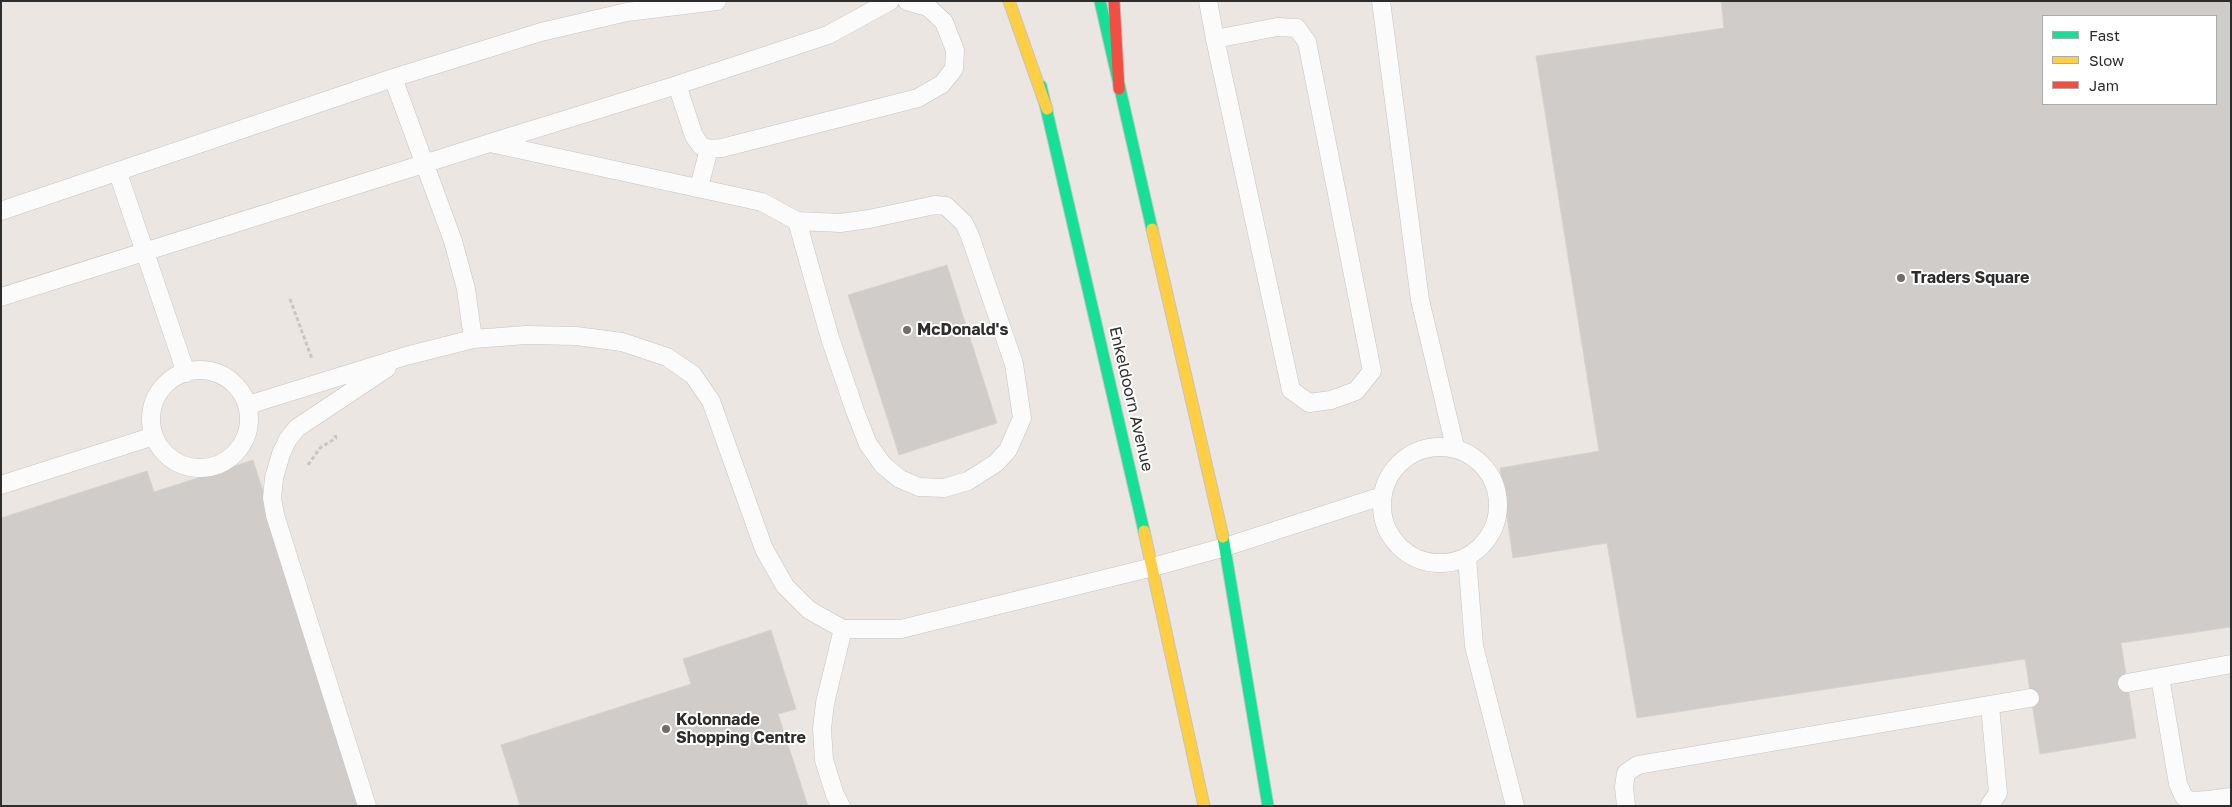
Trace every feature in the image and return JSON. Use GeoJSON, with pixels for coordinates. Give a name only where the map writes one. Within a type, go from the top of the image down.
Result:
{"type":"FeatureCollection","features":[{"type":"Feature","properties":{"kind":"street"},"geometry":{"type":"LineString","coordinates":[[1009,1],[1047,109]]}},
{"type":"Feature","properties":{"kind":"street","name":"Enkeldoorn Avenue"},"geometry":{"type":"LineString","coordinates":[[1021,1],[1153,567],[1204,806]]}},
{"type":"Feature","properties":{"kind":"street"},"geometry":{"type":"LineString","coordinates":[[1100,1],[1225,547],[1268,806]]}},
{"type":"Feature","properties":{"kind":"street"},"geometry":{"type":"LineString","coordinates":[[1114,1],[1120,89]]}},
{"type":"Feature","properties":{"kind":"lane"},"geometry":{"type":"LineString","coordinates":[[1,211],[118,173],[393,78],[541,32],[627,12],[717,1]]}},
{"type":"Feature","properties":{"kind":"lane"},"geometry":{"type":"LineString","coordinates":[[1,297],[145,253],[490,142],[677,85],[828,35],[890,1]]}},
{"type":"Feature","properties":{"kind":"lane"},"geometry":{"type":"LineString","coordinates":[[677,85],[694,136],[701,146],[709,149],[722,148],[918,98],[942,84],[954,69],[955,50],[944,22],[928,7],[908,1]]}},
{"type":"Feature","properties":{"kind":"lane"},"geometry":{"type":"LineString","coordinates":[[1208,1],[1215,39],[1291,390],[1308,403],[1331,400],[1356,391],[1372,371],[1308,42],[1296,28],[1277,27],[1215,39]]}},
{"type":"Feature","properties":{"kind":"lane"},"geometry":{"type":"LineString","coordinates":[[1381,1],[1420,300],[1455,447]]}},
{"type":"Feature","properties":{"kind":"lane"},"geometry":{"type":"LineString","coordinates":[[393,78],[453,241],[466,289],[473,340]]}},
{"type":"Feature","properties":{"kind":"lane"},"geometry":{"type":"LineString","coordinates":[[490,142],[762,202],[797,221],[840,222],[935,205],[946,206],[964,223],[1014,364],[1022,418],[1008,450],[996,463],[968,481],[944,488],[919,488],[900,479],[883,465],[868,444],[855,411],[828,329],[797,221]]}},
{"type":"Feature","properties":{"kind":"lane"},"geometry":{"type":"LineString","coordinates":[[699,187],[709,149]]}},
{"type":"Feature","properties":{"kind":"lane"},"geometry":{"type":"LineString","coordinates":[[118,173],[186,373]]}},
{"type":"Feature","properties":{"kind":"lane"},"geometry":{"type":"LineString","coordinates":[[248,405],[406,356],[473,340],[526,335],[576,336],[622,342],[666,357],[692,375],[711,401],[764,549],[785,586],[809,610],[843,629],[901,629],[1153,567],[1225,547],[1382,496]]}},
{"type":"Feature","properties":{"kind":"lane"},"geometry":{"type":"LineString","coordinates":[[367,806],[275,514],[272,498],[274,478],[288,439],[297,428],[406,356]]}},
{"type":"Feature","properties":{"kind":"lane"},"geometry":{"type":"LineString","coordinates":[[201,370],[217,373],[230,381],[241,392],[248,405],[249,422],[245,439],[236,453],[223,463],[207,468],[190,468],[175,461],[162,450],[154,436],[151,420],[154,404],[161,391],[172,380],[186,373],[201,370]]}},
{"type":"Feature","properties":{"kind":"lane"},"geometry":{"type":"LineString","coordinates":[[1,485],[154,436]]}},
{"type":"Feature","properties":{"kind":"lane"},"geometry":{"type":"LineString","coordinates":[[1434,446],[1455,447],[1473,456],[1488,470],[1497,488],[1499,508],[1494,528],[1483,545],[1467,557],[1449,563],[1431,563],[1413,557],[1398,546],[1388,531],[1382,514],[1382,496],[1387,478],[1398,463],[1415,452],[1434,446]]}},
{"type":"Feature","properties":{"kind":"lane"},"geometry":{"type":"LineString","coordinates":[[1467,557],[1474,646],[1515,806]]}},
{"type":"Feature","properties":{"kind":"lane"},"geometry":{"type":"LineString","coordinates":[[841,806],[835,795],[824,760],[822,729],[825,703],[843,629]]}},
{"type":"Feature","properties":{"kind":"lane"},"geometry":{"type":"LineString","coordinates":[[2127,683],[2231,664]]}},
{"type":"Feature","properties":{"kind":"lane"},"geometry":{"type":"LineString","coordinates":[[2160,677],[2178,784],[2184,797],[2191,802],[2208,803],[2231,797]]}},
{"type":"Feature","properties":{"kind":"lane"},"geometry":{"type":"LineString","coordinates":[[1626,806],[1624,786],[1626,773],[1638,766],[2030,698]]}},
{"type":"Feature","properties":{"kind":"lane"},"geometry":{"type":"LineString","coordinates":[[1990,706],[1998,793],[1990,806]]}},
{"type":"Feature","properties":{"kind":"path"},"geometry":{"type":"LineString","coordinates":[[290,299],[322,382]]}},
{"type":"Feature","properties":{"kind":"path"},"geometry":{"type":"LineString","coordinates":[[304,471],[320,448],[336,438],[328,407]]}},
{"type":"Feature","properties":{"kind":"building","name":"Traders Square"},"geometry":{"type":"Polygon","coordinates":[[[1721,1],[2231,1],[2231,627],[2121,643],[2136,738],[2040,754],[2025,659],[1637,718],[1607,543],[1513,558],[1500,468],[1599,451],[1536,56],[1724,28],[1721,1]]]}},
{"type":"Feature","properties":{"kind":"building"},"geometry":{"type":"Polygon","coordinates":[[[947,265],[997,423],[899,455],[848,295],[947,265]]]}},
{"type":"Feature","properties":{"kind":"building"},"geometry":{"type":"Polygon","coordinates":[[[253,460],[363,803],[355,806],[1,806],[1,518],[147,471],[154,492],[253,460]]]}},
{"type":"Feature","properties":{"kind":"building","name":"Kolonnade Shopping Centre"},"geometry":{"type":"Polygon","coordinates":[[[771,630],[796,709],[778,714],[808,806],[520,806],[501,745],[691,684],[683,659],[771,630]]]}},
{"type":"Feature","properties":{"kind":"traffic: fast"},"geometry":{"type":"LineString","coordinates":[[1100,1],[1152,229]]}},
{"type":"Feature","properties":{"kind":"traffic: fast"},"geometry":{"type":"LineString","coordinates":[[1041,86],[1144,531]]}},
{"type":"Feature","properties":{"kind":"traffic: fast"},"geometry":{"type":"LineString","coordinates":[[1223,537],[1268,806]]}},
{"type":"Feature","properties":{"kind":"traffic: slow"},"geometry":{"type":"LineString","coordinates":[[1009,1],[1047,109]]}},
{"type":"Feature","properties":{"kind":"traffic: slow"},"geometry":{"type":"LineString","coordinates":[[1152,229],[1223,537]]}},
{"type":"Feature","properties":{"kind":"traffic: slow"},"geometry":{"type":"LineString","coordinates":[[1144,531],[1204,806]]}},
{"type":"Feature","properties":{"kind":"traffic: jam"},"geometry":{"type":"LineString","coordinates":[[1114,1],[1119,89]]}},
{"type":"Feature","properties":{"kind":"place","name":"Traders Square"},"geometry":{"type":"Point","coordinates":[1901,278]}},
{"type":"Feature","properties":{"kind":"place","name":"McDonald's"},"geometry":{"type":"Point","coordinates":[907,330]}},
{"type":"Feature","properties":{"kind":"place","name":"Kolonnade Shopping Centre"},"geometry":{"type":"Point","coordinates":[666,729]}}]}
